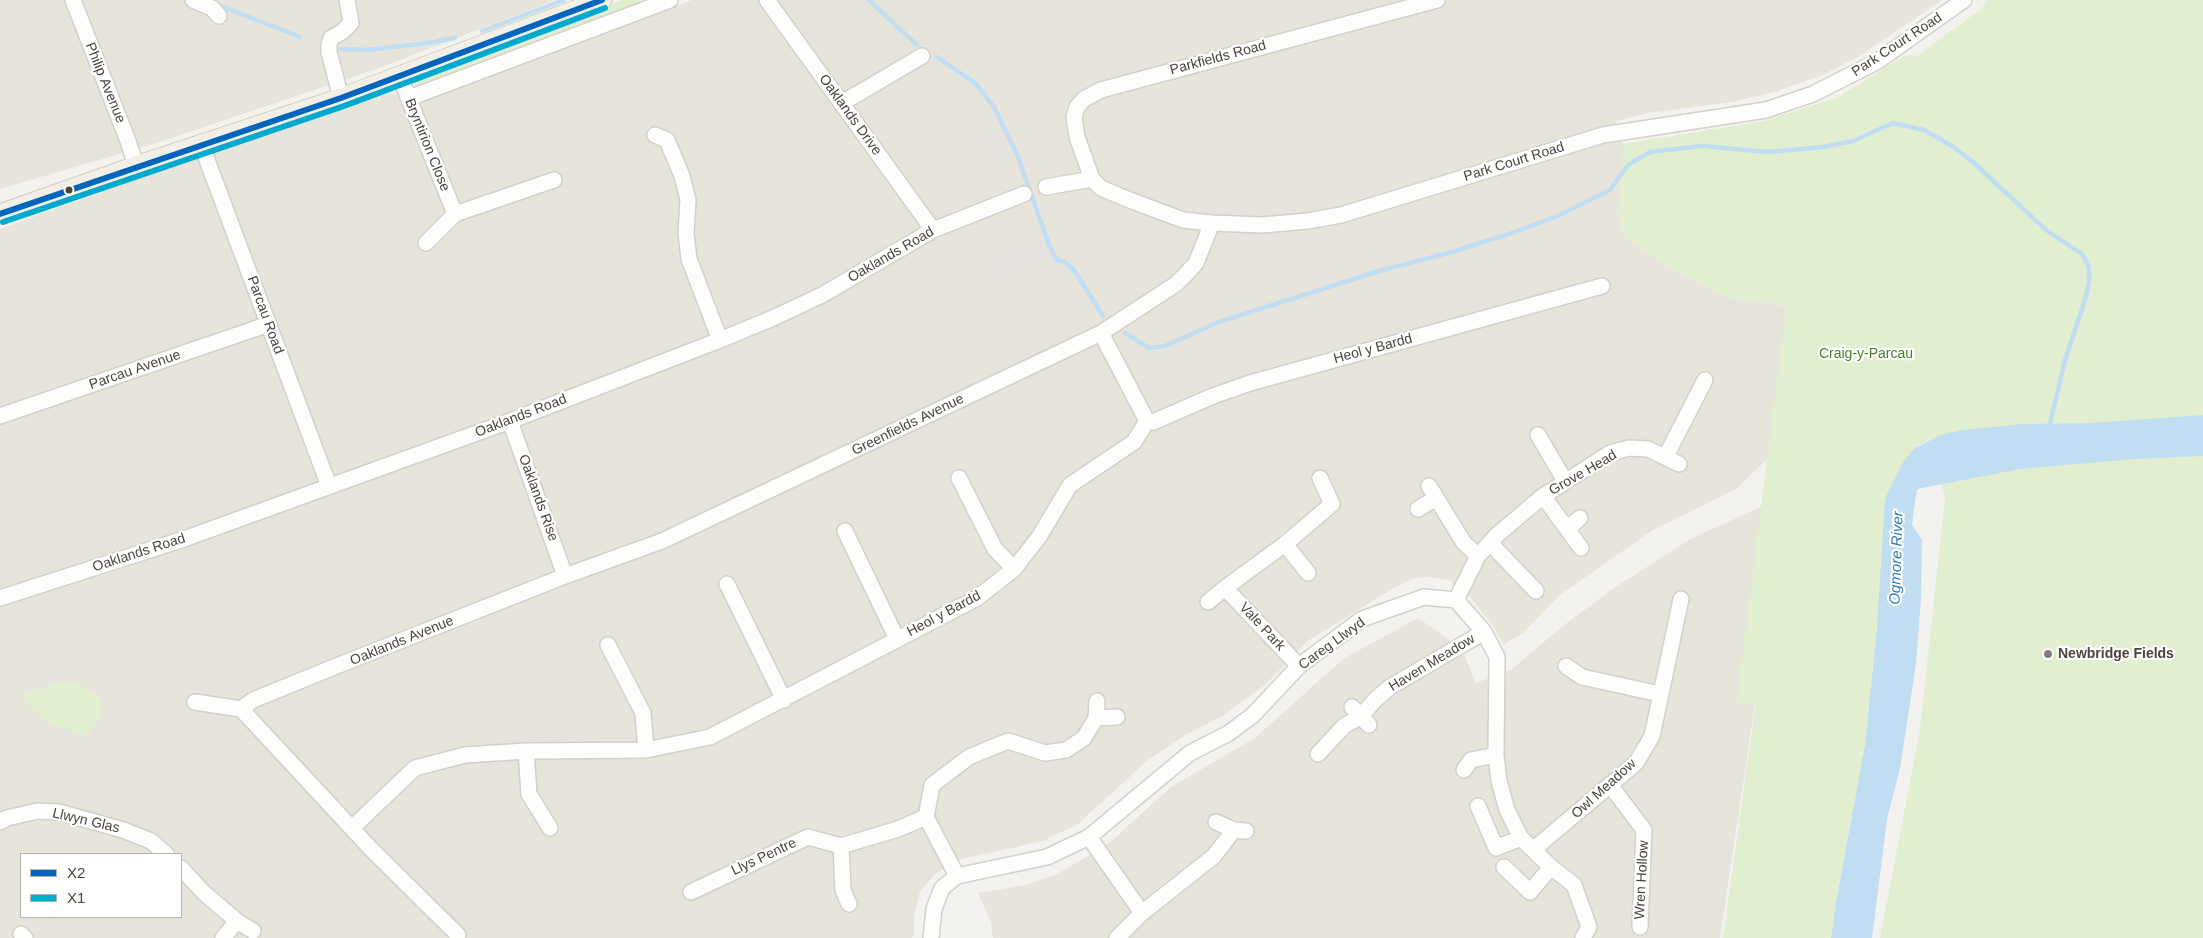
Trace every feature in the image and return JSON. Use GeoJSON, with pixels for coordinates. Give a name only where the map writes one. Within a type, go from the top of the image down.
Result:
{"type":"FeatureCollection","features":[{"type":"Feature","properties":{"kind":"main road"},"geometry":{"type":"LineString","coordinates":[[0,214],[136,166],[341,98],[602,0]]}},
{"type":"Feature","properties":{"kind":"street","name":"Philip Avenue"},"geometry":{"type":"LineString","coordinates":[[74,0],[136,166]]}},
{"type":"Feature","properties":{"kind":"street"},"geometry":{"type":"LineString","coordinates":[[194,0],[212,8],[219,16]]}},
{"type":"Feature","properties":{"kind":"street"},"geometry":{"type":"LineString","coordinates":[[341,98],[329,44],[331,38],[342,32],[351,23],[347,0]]}},
{"type":"Feature","properties":{"kind":"street"},"geometry":{"type":"LineString","coordinates":[[408,98],[670,0]]}},
{"type":"Feature","properties":{"kind":"street","name":"Oaklands Drive"},"geometry":{"type":"LineString","coordinates":[[767,0],[933,230]]}},
{"type":"Feature","properties":{"kind":"street","name":"Parkfields Road"},"geometry":{"type":"LineString","coordinates":[[1092,179],[1082,152],[1074,117],[1077,107],[1084,99],[1101,90],[1437,0]]}},
{"type":"Feature","properties":{"kind":"street","name":"Park Court Road"},"geometry":{"type":"LineString","coordinates":[[1092,179],[1101,188],[1127,200],[1183,220],[1262,225],[1308,221],[1341,215],[1603,135],[1766,110],[1812,94],[1869,65],[1933,24],[1964,0]]}},
{"type":"Feature","properties":{"kind":"street"},"geometry":{"type":"LineString","coordinates":[[842,103],[922,56]]}},
{"type":"Feature","properties":{"kind":"street","name":"Bryntirion Close"},"geometry":{"type":"LineString","coordinates":[[400,77],[455,214]]}},
{"type":"Feature","properties":{"kind":"street"},"geometry":{"type":"LineString","coordinates":[[665,134],[687,192],[686,247],[689,259],[720,340]]}},
{"type":"Feature","properties":{"kind":"street","name":"Parcau Road"},"geometry":{"type":"LineString","coordinates":[[201,144],[329,486]]}},
{"type":"Feature","properties":{"kind":"street"},"geometry":{"type":"LineString","coordinates":[[1046,187],[1092,179]]}},
{"type":"Feature","properties":{"kind":"street"},"geometry":{"type":"LineString","coordinates":[[426,243],[455,214],[554,180]]}},
{"type":"Feature","properties":{"kind":"street","name":"Oaklands Road"},"geometry":{"type":"LineString","coordinates":[[0,598],[184,539],[510,421],[720,340],[822,295],[933,230],[1024,194]]}},
{"type":"Feature","properties":{"kind":"street","name":"Greenfields Avenue"},"geometry":{"type":"LineString","coordinates":[[566,576],[662,541],[1101,333],[1176,284],[1196,263],[1212,223]]}},
{"type":"Feature","properties":{"kind":"street","name":"Heol y Bardd"},"geometry":{"type":"LineString","coordinates":[[353,827],[415,768],[465,755],[526,751],[646,750],[710,737],[977,598],[1014,569],[1039,537],[1070,485],[1134,442],[1147,421],[1153,422],[1250,383],[1602,286]]}},
{"type":"Feature","properties":{"kind":"street","name":"Parcau Avenue"},"geometry":{"type":"LineString","coordinates":[[0,416],[269,324]]}},
{"type":"Feature","properties":{"kind":"street"},"geometry":{"type":"LineString","coordinates":[[1101,333],[1147,421]]}},
{"type":"Feature","properties":{"kind":"street"},"geometry":{"type":"LineString","coordinates":[[1666,456],[1705,380]]}},
{"type":"Feature","properties":{"kind":"street","name":"Oaklands Rise"},"geometry":{"type":"LineString","coordinates":[[510,421],[566,576]]}},
{"type":"Feature","properties":{"kind":"street"},"geometry":{"type":"LineString","coordinates":[[1538,435],[1565,481]]}},
{"type":"Feature","properties":{"kind":"street","name":"Grove Head"},"geometry":{"type":"LineString","coordinates":[[1456,600],[1478,556],[1490,543],[1542,496],[1610,453],[1628,448],[1648,449],[1680,464]]}},
{"type":"Feature","properties":{"kind":"street"},"geometry":{"type":"LineString","coordinates":[[959,478],[995,549],[1014,569]]}},
{"type":"Feature","properties":{"kind":"street"},"geometry":{"type":"LineString","coordinates":[[1208,602],[1285,544],[1332,504],[1320,478]]}},
{"type":"Feature","properties":{"kind":"street"},"geometry":{"type":"LineString","coordinates":[[1418,509],[1433,492],[1464,543],[1478,556]]}},
{"type":"Feature","properties":{"kind":"street","name":"Grove Head"},"geometry":{"type":"LineString","coordinates":[[1542,496],[1581,548]]}},
{"type":"Feature","properties":{"kind":"street"},"geometry":{"type":"LineString","coordinates":[[1567,529],[1580,518]]}},
{"type":"Feature","properties":{"kind":"street","name":"Heol y Bardd"},"geometry":{"type":"LineString","coordinates":[[845,531],[897,639]]}},
{"type":"Feature","properties":{"kind":"street"},"geometry":{"type":"LineString","coordinates":[[1490,543],[1536,591]]}},
{"type":"Feature","properties":{"kind":"street"},"geometry":{"type":"LineString","coordinates":[[1285,544],[1308,573]]}},
{"type":"Feature","properties":{"kind":"street","name":"Oaklands Avenue"},"geometry":{"type":"LineString","coordinates":[[241,709],[253,700],[566,576]]}},
{"type":"Feature","properties":{"kind":"street"},"geometry":{"type":"LineString","coordinates":[[727,584],[784,700]]}},
{"type":"Feature","properties":{"kind":"street","name":"Vale Park"},"geometry":{"type":"LineString","coordinates":[[1225,588],[1299,666]]}},
{"type":"Feature","properties":{"kind":"street","name":"Careg Llwyd"},"geometry":{"type":"LineString","coordinates":[[957,876],[1047,857],[1089,837],[1190,753],[1229,733],[1253,715],[1299,666],[1362,619],[1424,597],[1456,600]]}},
{"type":"Feature","properties":{"kind":"street","name":"Owl Meadow"},"geometry":{"type":"LineString","coordinates":[[1534,850],[1636,763],[1652,736],[1681,599]]}},
{"type":"Feature","properties":{"kind":"street"},"geometry":{"type":"LineString","coordinates":[[1456,600],[1484,632],[1497,657],[1496,755],[1499,781],[1507,810],[1521,838],[1551,867],[1574,885],[1589,927],[1583,938]]}},
{"type":"Feature","properties":{"kind":"street","name":"Haven Meadow"},"geometry":{"type":"LineString","coordinates":[[1318,754],[1344,726],[1360,717],[1375,700],[1397,682],[1484,632]]}},
{"type":"Feature","properties":{"kind":"street"},"geometry":{"type":"LineString","coordinates":[[608,645],[643,713],[646,750]]}},
{"type":"Feature","properties":{"kind":"street"},"geometry":{"type":"LineString","coordinates":[[1566,666],[1578,683],[1660,694]]}},
{"type":"Feature","properties":{"kind":"street"},"geometry":{"type":"LineString","coordinates":[[931,938],[934,909],[942,888],[957,876],[926,816],[932,785],[969,757],[1008,741],[1045,752],[1066,750],[1084,738],[1096,718],[1097,701]]}},
{"type":"Feature","properties":{"kind":"street"},"geometry":{"type":"LineString","coordinates":[[195,702],[241,709],[353,827],[372,850],[458,935]]}},
{"type":"Feature","properties":{"kind":"street"},"geometry":{"type":"LineString","coordinates":[[1096,718],[1116,717]]}},
{"type":"Feature","properties":{"kind":"street"},"geometry":{"type":"LineString","coordinates":[[526,751],[528,794],[550,828]]}},
{"type":"Feature","properties":{"kind":"street"},"geometry":{"type":"LineString","coordinates":[[1464,770],[1471,760],[1496,755]]}},
{"type":"Feature","properties":{"kind":"street","name":"Wren Hollow"},"geometry":{"type":"LineString","coordinates":[[1610,785],[1644,830],[1640,927]]}},
{"type":"Feature","properties":{"kind":"street"},"geometry":{"type":"LineString","coordinates":[[1478,806],[1496,848],[1521,838]]}},
{"type":"Feature","properties":{"kind":"street","name":"Llwyn Glas"},"geometry":{"type":"LineString","coordinates":[[0,822],[7,818],[37,811],[59,812],[124,830],[151,841],[165,853]]}},
{"type":"Feature","properties":{"kind":"street"},"geometry":{"type":"LineString","coordinates":[[849,904],[843,890],[841,846],[898,829],[926,816]]}},
{"type":"Feature","properties":{"kind":"street"},"geometry":{"type":"LineString","coordinates":[[1117,938],[1142,913],[1214,856],[1240,831],[1216,822]]}},
{"type":"Feature","properties":{"kind":"street","name":"Llys Pentre"},"geometry":{"type":"LineString","coordinates":[[690,892],[808,836],[841,846]]}},
{"type":"Feature","properties":{"kind":"street"},"geometry":{"type":"LineString","coordinates":[[1089,837],[1142,913]]}},
{"type":"Feature","properties":{"kind":"street"},"geometry":{"type":"LineString","coordinates":[[1504,867],[1530,892],[1551,867]]}},
{"type":"Feature","properties":{"kind":"street"},"geometry":{"type":"LineString","coordinates":[[182,869],[204,893],[237,921],[253,931]]}},
{"type":"Feature","properties":{"kind":"street"},"geometry":{"type":"LineString","coordinates":[[223,938],[237,921]]}},
{"type":"Feature","properties":{"kind":"shaded area"},"geometry":{"type":"Polygon","coordinates":[[[0,0],[555,0],[374,70],[157,143],[0,189],[0,0]]]}},
{"type":"Feature","properties":{"kind":"shaded area"},"geometry":{"type":"Polygon","coordinates":[[[692,0],[1942,0],[1863,54],[1823,75],[1775,92],[1732,102],[1649,113],[1616,121],[1623,144],[1617,215],[1626,238],[1661,262],[1721,295],[1804,309],[1789,438],[1736,489],[1653,530],[1560,595],[1523,633],[1503,645],[1494,627],[1470,597],[1448,580],[1431,577],[1415,578],[1397,586],[1309,640],[1265,685],[1224,715],[1184,736],[1148,760],[1078,824],[1043,841],[961,859],[935,874],[920,891],[914,916],[914,933],[912,938],[0,938],[0,229],[291,123],[389,93],[397,95],[403,103],[429,97],[692,0]]]}},
{"type":"Feature","properties":{"kind":"shaded area"},"geometry":{"type":"Polygon","coordinates":[[[1001,129],[1012,158],[986,168],[975,137],[1001,129]]]}},
{"type":"Feature","properties":{"kind":"shaded area"},"geometry":{"type":"Polygon","coordinates":[[[1042,239],[1049,257],[998,282],[979,262],[1042,239]]]}},
{"type":"Feature","properties":{"kind":"shaded area"},"geometry":{"type":"Polygon","coordinates":[[[1779,499],[1766,629],[1720,938],[993,938],[991,922],[978,893],[1026,885],[1059,873],[1108,844],[1171,787],[1255,738],[1343,659],[1418,618],[1462,649],[1476,683],[1512,669],[1564,625],[1614,588],[1692,538],[1779,499]]]}},
{"type":"Feature","properties":{"kind":"green space"},"geometry":{"type":"Polygon","coordinates":[[[623,0],[653,0],[414,86],[415,79],[623,0]]]}},
{"type":"Feature","properties":{"kind":"green space","name":"Craig-y-Parcau"},"geometry":{"type":"Polygon","coordinates":[[[1988,0],[2203,0],[2203,938],[1880,938],[1920,730],[1945,498],[1930,439],[1915,448],[1877,627],[1865,745],[1831,938],[1723,938],[1756,703],[1736,705],[1786,306],[1721,295],[1661,262],[1626,238],[1617,215],[1623,144],[1764,121],[1838,97],[1906,55],[1917,56],[1981,9],[1988,0]]]}},
{"type":"Feature","properties":{"kind":"green space"},"geometry":{"type":"Polygon","coordinates":[[[65,681],[81,685],[97,694],[103,711],[88,736],[51,724],[22,701],[24,695],[65,681]]]}},
{"type":"Feature","properties":{"kind":"water","name":"Ogmore River"},"geometry":{"type":"Polygon","coordinates":[[[2203,415],[2203,456],[2134,459],[2020,469],[1917,489],[1912,525],[1922,540],[1921,599],[1916,664],[1900,768],[1887,819],[1872,938],[1831,938],[1865,745],[1877,627],[1885,499],[1903,462],[1915,448],[1940,435],[1963,430],[2022,424],[2092,423],[2203,415]]]}},
{"type":"Feature","properties":{"kind":"waterway"},"geometry":{"type":"LineString","coordinates":[[482,31],[564,0]]}},
{"type":"Feature","properties":{"kind":"waterway"},"geometry":{"type":"LineString","coordinates":[[869,0],[917,45]]}},
{"type":"Feature","properties":{"kind":"waterway"},"geometry":{"type":"LineString","coordinates":[[216,4],[300,37]]}},
{"type":"Feature","properties":{"kind":"waterway"},"geometry":{"type":"LineString","coordinates":[[340,49],[368,50],[455,38]]}},
{"type":"Feature","properties":{"kind":"waterway"},"geometry":{"type":"LineString","coordinates":[[937,57],[975,83],[994,107],[1018,157],[1049,245],[1057,260],[1065,262],[1074,270],[1103,316]]}},
{"type":"Feature","properties":{"kind":"waterway"},"geometry":{"type":"LineString","coordinates":[[1125,333],[1149,348],[1165,346],[1219,322],[1379,271],[1452,252],[1512,233],[1555,217],[1610,190],[1628,165],[1650,152],[1702,146],[1768,152],[1823,147],[1853,141],[1893,123],[1924,130],[1949,144],[1974,163],[2046,230],[2082,254],[2089,267],[2089,282],[2085,300],[2065,360],[2049,428]]}},
{"type":"Feature","properties":{"kind":"transit line","name":"X2"},"geometry":{"type":"LineString","coordinates":[[0,214],[341,98],[602,0]]}},
{"type":"Feature","properties":{"kind":"transit line","name":"X1"},"geometry":{"type":"LineString","coordinates":[[3,222],[344,106],[605,8]]}},
{"type":"Feature","properties":{"kind":"place","name":"Newbridge Fields"},"geometry":{"type":"Point","coordinates":[2048,654]}}]}
